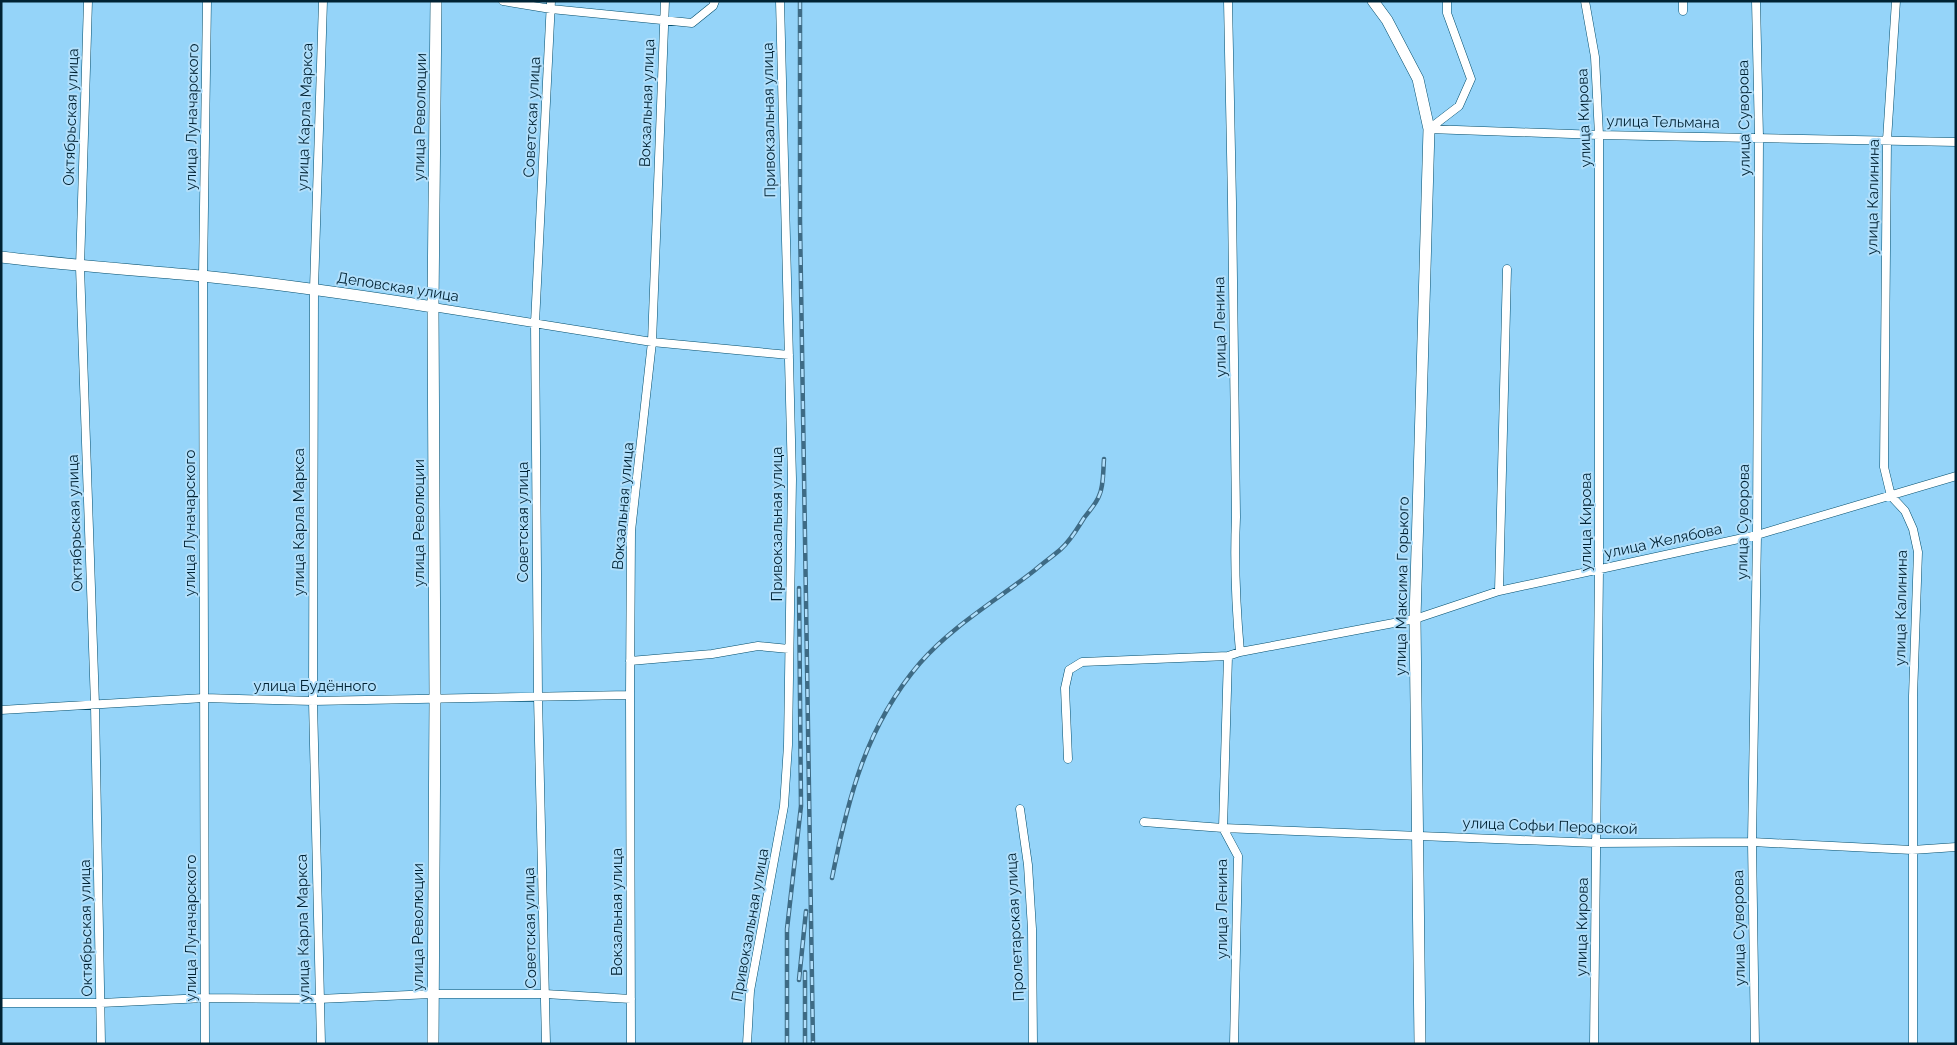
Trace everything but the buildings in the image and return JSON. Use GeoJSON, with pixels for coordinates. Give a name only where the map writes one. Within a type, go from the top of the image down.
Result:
{"type":"FeatureCollection","features":[{"type":"Feature","properties":{"kind":"street","name":"Октябрьская улица"},"geometry":{"type":"LineString","coordinates":[[88,1],[80,267],[95,705],[101,1044]]}},
{"type":"Feature","properties":{"kind":"street","name":"улица Луначарского"},"geometry":{"type":"LineString","coordinates":[[205,1044],[203,276],[207,1]]}},
{"type":"Feature","properties":{"kind":"street","name":"улица Карла Маркса"},"geometry":{"type":"LineString","coordinates":[[320,1044],[313,701],[314,289],[323,1]]}},
{"type":"Feature","properties":{"kind":"street","name":"улица Революции"},"geometry":{"type":"LineString","coordinates":[[433,1044],[433,307],[436,1]]}},
{"type":"Feature","properties":{"kind":"street"},"geometry":{"type":"LineString","coordinates":[[503,1],[551,5],[692,23],[713,6],[715,1]]}},
{"type":"Feature","properties":{"kind":"street","name":"Вокзальная улица"},"geometry":{"type":"LineString","coordinates":[[631,1044],[631,531],[652,342],[664,1]]}},
{"type":"Feature","properties":{"kind":"street","name":"Привокзальная улица"},"geometry":{"type":"LineString","coordinates":[[747,1044],[750,991],[784,806],[788,745],[792,478],[780,1]]}},
{"type":"Feature","properties":{"kind":"street","name":"улица Ленина"},"geometry":{"type":"LineString","coordinates":[[1228,1],[1236,516],[1234,552],[1235,603],[1240,652]]}},
{"type":"Feature","properties":{"kind":"street","name":"улица Максима Горького"},"geometry":{"type":"LineString","coordinates":[[1373,1],[1387,20],[1418,79],[1429,129],[1415,618],[1420,1044]]}},
{"type":"Feature","properties":{"kind":"street"},"geometry":{"type":"LineString","coordinates":[[1429,129],[1459,106],[1471,79],[1447,14],[1447,1]]}},
{"type":"Feature","properties":{"kind":"street","name":"улица Кирова"},"geometry":{"type":"LineString","coordinates":[[1585,1],[1595,57],[1600,135],[1600,568],[1594,1044]]}},
{"type":"Feature","properties":{"kind":"street"},"geometry":{"type":"LineString","coordinates":[[1683,1],[1683,11]]}},
{"type":"Feature","properties":{"kind":"street","name":"улица Суворова"},"geometry":{"type":"LineString","coordinates":[[1755,1044],[1752,842],[1757,535],[1758,137],[1756,1]]}},
{"type":"Feature","properties":{"kind":"street","name":"улица Калинина"},"geometry":{"type":"LineString","coordinates":[[1896,1],[1887,140],[1884,467],[1891,496],[1905,511],[1913,529],[1918,552],[1913,696],[1913,1044]]}},
{"type":"Feature","properties":{"kind":"street","name":"Советская улица"},"geometry":{"type":"LineString","coordinates":[[546,1044],[538,697],[535,322],[551,5]]}},
{"type":"Feature","properties":{"kind":"street","name":"улица Тельмана"},"geometry":{"type":"LineString","coordinates":[[1429,129],[1600,135],[1956,142]]}},
{"type":"Feature","properties":{"kind":"street","name":"Деповская улица"},"geometry":{"type":"LineString","coordinates":[[1,257],[80,267],[203,276],[314,289],[535,322],[652,342],[789,355]]}},
{"type":"Feature","properties":{"kind":"street"},"geometry":{"type":"LineString","coordinates":[[1499,591],[1507,269]]}},
{"type":"Feature","properties":{"kind":"street","name":"улица Желябова"},"geometry":{"type":"LineString","coordinates":[[1068,759],[1065,688],[1069,670],[1082,662],[1228,656],[1240,652],[1415,618],[1499,591],[1757,535],[1956,476]]}},
{"type":"Feature","properties":{"kind":"street"},"geometry":{"type":"LineString","coordinates":[[630,661],[712,654],[758,646],[789,649]]}},
{"type":"Feature","properties":{"kind":"street","name":"улица Ленина"},"geometry":{"type":"LineString","coordinates":[[1228,656],[1223,828],[1238,856],[1234,1044]]}},
{"type":"Feature","properties":{"kind":"street","name":"улица Будённого"},"geometry":{"type":"LineString","coordinates":[[1,710],[204,698],[313,701],[630,695]]}},
{"type":"Feature","properties":{"kind":"street","name":"Пролетарская улица"},"geometry":{"type":"LineString","coordinates":[[1020,809],[1028,865],[1032,929],[1033,1044]]}},
{"type":"Feature","properties":{"kind":"street","name":"улица Софьи Перовской"},"geometry":{"type":"LineString","coordinates":[[1144,822],[1223,828],[1597,843],[1752,842],[1912,850],[1956,848]]}},
{"type":"Feature","properties":{"kind":"street"},"geometry":{"type":"LineString","coordinates":[[1,1002],[101,1003],[204,998],[318,999],[432,994],[545,994],[631,999]]}},
{"type":"Feature","properties":{"kind":"railway"},"geometry":{"type":"LineString","coordinates":[[800,1],[800,221],[813,1044]]}},
{"type":"Feature","properties":{"kind":"railway"},"geometry":{"type":"LineString","coordinates":[[832,878],[845,820],[862,764],[886,712],[901,687],[920,663],[946,637],[1035,570],[1068,542],[1101,492],[1104,459]]}},
{"type":"Feature","properties":{"kind":"railway"},"geometry":{"type":"LineString","coordinates":[[787,1044],[787,929],[801,806],[799,588]]}},
{"type":"Feature","properties":{"kind":"railway"},"geometry":{"type":"LineString","coordinates":[[799,980],[806,911]]}},
{"type":"Feature","properties":{"kind":"railway"},"geometry":{"type":"LineString","coordinates":[[805,972],[805,1044]]}}]}
